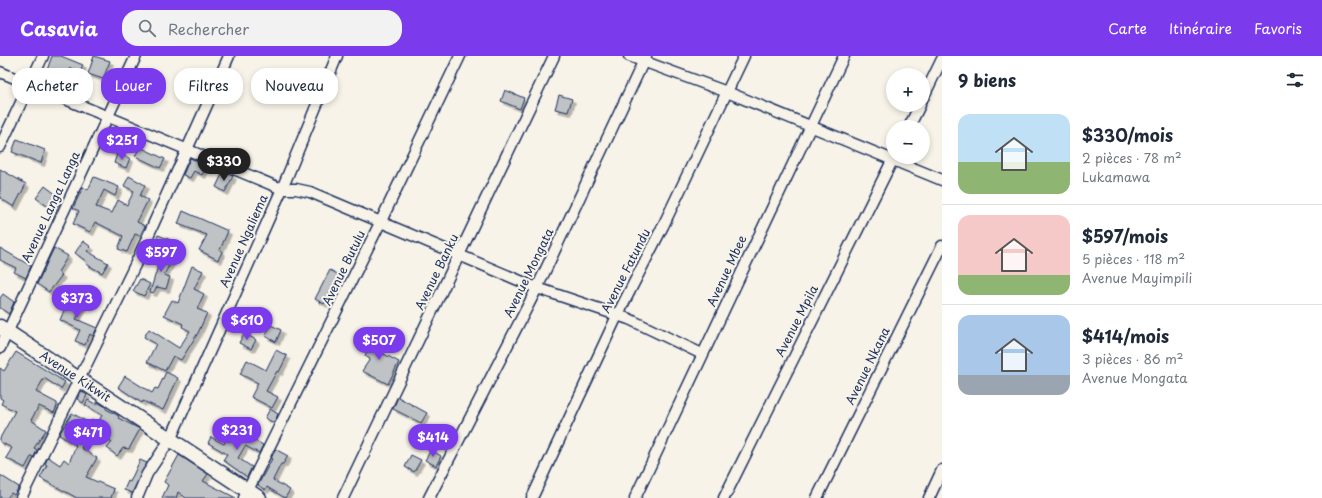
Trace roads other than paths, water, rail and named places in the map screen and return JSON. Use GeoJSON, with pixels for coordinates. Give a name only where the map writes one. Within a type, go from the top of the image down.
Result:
{"type":"FeatureCollection","features":[{"type":"Feature","properties":{"kind":"main road","name":"Avenue Kikwit"},"geometry":{"type":"LineString","coordinates":[[4,329],[78,379],[171,438],[251,496]]}},
{"type":"Feature","properties":{"kind":"street"},"geometry":{"type":"LineString","coordinates":[[37,68],[43,56]]}},
{"type":"Feature","properties":{"kind":"street","name":"Avenue Langa Langa"},"geometry":{"type":"LineString","coordinates":[[0,348],[4,329],[136,56]]}},
{"type":"Feature","properties":{"kind":"street"},"geometry":{"type":"LineString","coordinates":[[21,498],[135,265],[229,56]]}},
{"type":"Feature","properties":{"kind":"street","name":"Avenue Ngaliema"},"geometry":{"type":"LineString","coordinates":[[137,498],[147,474],[171,438],[282,189],[337,56]]}},
{"type":"Feature","properties":{"kind":"street","name":"Avenue Butulu"},"geometry":{"type":"LineString","coordinates":[[251,496],[460,56]]}},
{"type":"Feature","properties":{"kind":"street","name":"Avenue Banku"},"geometry":{"type":"LineString","coordinates":[[343,498],[554,56]]}},
{"type":"Feature","properties":{"kind":"street"},"geometry":{"type":"LineString","coordinates":[[629,56],[645,59],[886,155]]}},
{"type":"Feature","properties":{"kind":"street","name":"Avenue Fatundu"},"geometry":{"type":"LineString","coordinates":[[532,498],[744,56]]}},
{"type":"Feature","properties":{"kind":"street","name":"Avenue Mbee"},"geometry":{"type":"LineString","coordinates":[[635,498],[844,56]]}},
{"type":"Feature","properties":{"kind":"street","name":"Avenue Mongata"},"geometry":{"type":"LineString","coordinates":[[429,498],[537,288],[645,59]]}},
{"type":"Feature","properties":{"kind":"street"},"geometry":{"type":"LineString","coordinates":[[930,84],[942,59]]}},
{"type":"Feature","properties":{"kind":"street"},"geometry":{"type":"LineString","coordinates":[[0,72],[12,77]]}},
{"type":"Feature","properties":{"kind":"street"},"geometry":{"type":"LineString","coordinates":[[0,147],[20,104]]}},
{"type":"Feature","properties":{"kind":"street"},"geometry":{"type":"LineString","coordinates":[[77,104],[282,189],[296,189],[310,192],[537,288],[629,319],[702,354]]}},
{"type":"Feature","properties":{"kind":"street","name":"Avenue Mpila"},"geometry":{"type":"LineString","coordinates":[[724,498],[769,405],[891,164]]}},
{"type":"Feature","properties":{"kind":"street"},"geometry":{"type":"LineString","coordinates":[[907,164],[942,180]]}},
{"type":"Feature","properties":{"kind":"street","name":"Avenue Nkana"},"geometry":{"type":"LineString","coordinates":[[817,498],[942,246]]}},
{"type":"Feature","properties":{"kind":"street"},"geometry":{"type":"LineString","coordinates":[[928,498],[942,470]]}}]}
